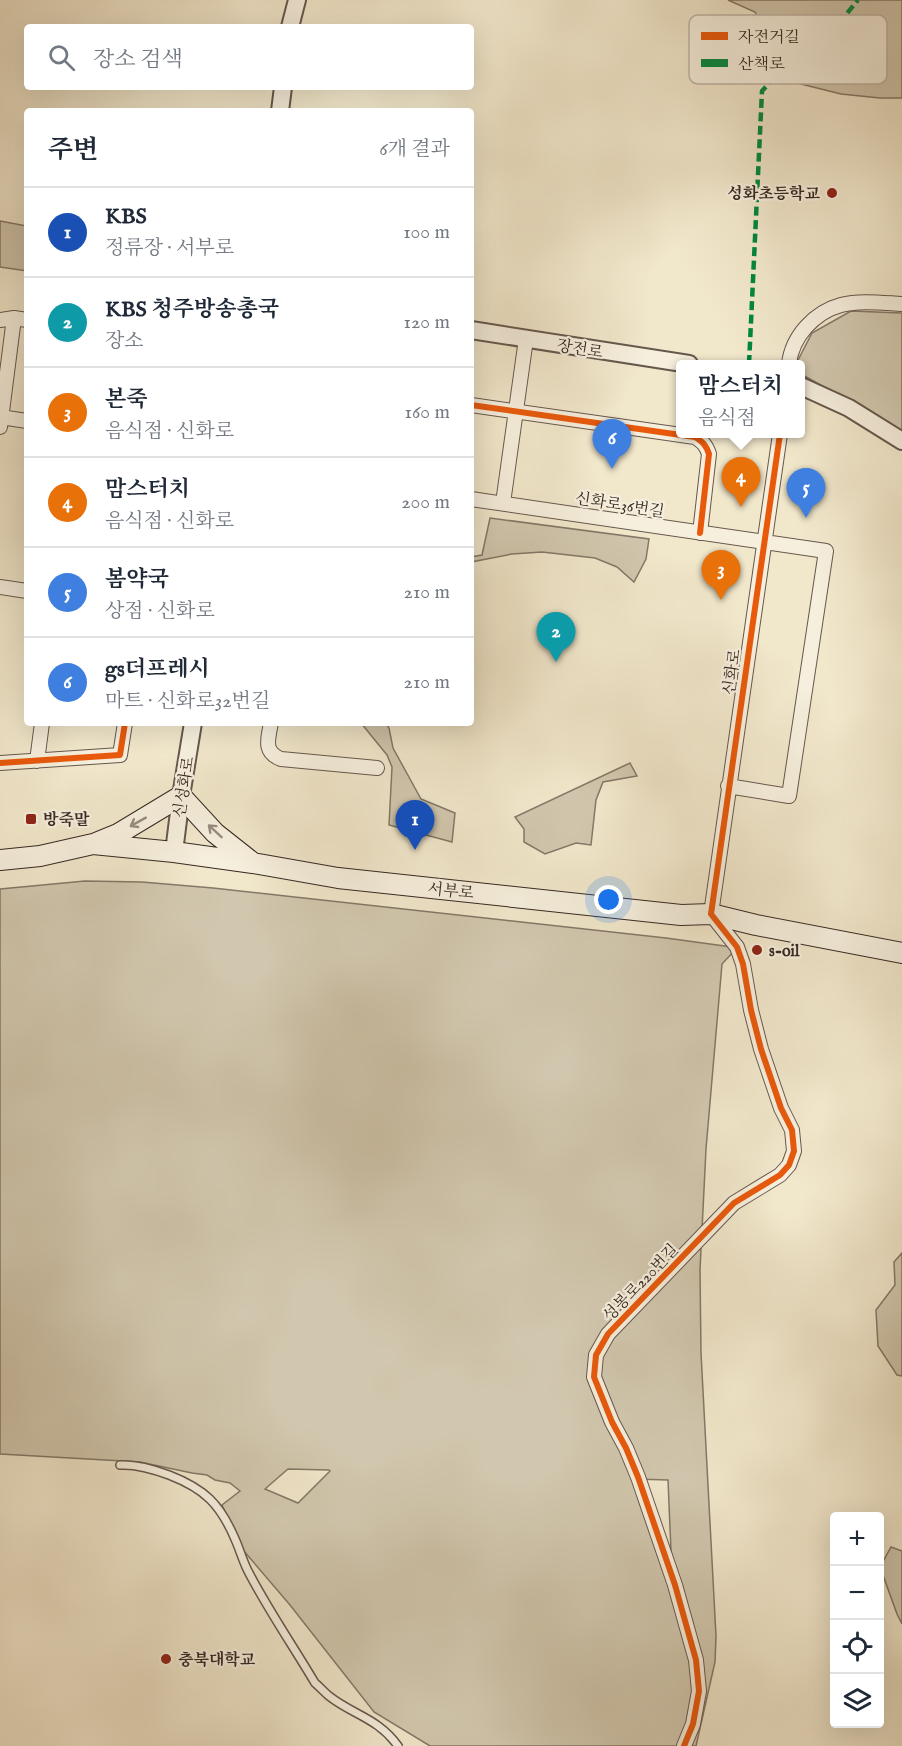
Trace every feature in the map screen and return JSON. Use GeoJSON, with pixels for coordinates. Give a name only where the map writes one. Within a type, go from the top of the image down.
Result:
{"type":"FeatureCollection","features":[{"type":"Feature","properties":{"kind":"main road"},"geometry":{"type":"LineString","coordinates":[[93,844],[118,834],[181,796],[215,833],[252,863]]}},
{"type":"Feature","properties":{"kind":"main road","name":"서부로"},"geometry":{"type":"LineString","coordinates":[[0,860],[40,856],[93,844],[174,852],[338,878],[681,915],[711,914],[756,926],[902,953]]}},
{"type":"Feature","properties":{"kind":"street"},"geometry":{"type":"LineString","coordinates":[[291,24],[297,0]]}},
{"type":"Feature","properties":{"kind":"street"},"geometry":{"type":"LineString","coordinates":[[280,108],[283,90]]}},
{"type":"Feature","properties":{"kind":"street"},"geometry":{"type":"LineString","coordinates":[[790,360],[802,332],[811,321],[825,311],[843,304],[902,304]]}},
{"type":"Feature","properties":{"kind":"street"},"geometry":{"type":"LineString","coordinates":[[14,319],[0,421],[24,421]]}},
{"type":"Feature","properties":{"kind":"street","name":"장전로"},"geometry":{"type":"LineString","coordinates":[[474,330],[676,362]]}},
{"type":"Feature","properties":{"kind":"street"},"geometry":{"type":"LineString","coordinates":[[503,503],[526,339]]}},
{"type":"Feature","properties":{"kind":"street"},"geometry":{"type":"LineString","coordinates":[[805,388],[849,408],[902,441]]}},
{"type":"Feature","properties":{"kind":"street"},"geometry":{"type":"LineString","coordinates":[[474,405],[676,434]]}},
{"type":"Feature","properties":{"kind":"street"},"geometry":{"type":"LineString","coordinates":[[697,438],[707,446],[709,454],[700,533]]}},
{"type":"Feature","properties":{"kind":"street","name":"신화로"},"geometry":{"type":"LineString","coordinates":[[711,914],[779,438]]}},
{"type":"Feature","properties":{"kind":"street","name":"신화로36번길"},"geometry":{"type":"LineString","coordinates":[[474,499],[826,551],[789,796],[728,786]]}},
{"type":"Feature","properties":{"kind":"street"},"geometry":{"type":"LineString","coordinates":[[0,587],[24,591]]}},
{"type":"Feature","properties":{"kind":"street"},"geometry":{"type":"LineString","coordinates":[[37,761],[42,726]]}},
{"type":"Feature","properties":{"kind":"street"},"geometry":{"type":"LineString","coordinates":[[0,763],[120,755],[125,726]]}},
{"type":"Feature","properties":{"kind":"street","name":"신성화로"},"geometry":{"type":"LineString","coordinates":[[174,852],[193,726]]}},
{"type":"Feature","properties":{"kind":"street"},"geometry":{"type":"LineString","coordinates":[[271,726],[269,750],[273,756],[281,759],[377,768]]}},
{"type":"Feature","properties":{"kind":"street","name":"성봉로220번길"},"geometry":{"type":"LineString","coordinates":[[684,1746],[693,1724],[699,1691],[696,1659],[675,1585],[638,1477],[594,1377],[596,1355],[608,1334],[734,1203],[780,1175],[789,1165],[794,1151],[792,1130],[781,1108],[760,1049],[743,964],[737,947],[711,914]]}},
{"type":"Feature","properties":{"kind":"lane"},"geometry":{"type":"LineString","coordinates":[[120,1465],[141,1466],[199,1488],[226,1521],[248,1572],[315,1683],[329,1696],[368,1718],[391,1736],[398,1746]]}},
{"type":"Feature","properties":{"kind":"shaded area"},"geometry":{"type":"Polygon","coordinates":[[[728,0],[902,0],[902,98],[841,94],[801,84],[887,84],[887,15],[757,15],[755,12],[728,0]]]}},
{"type":"Feature","properties":{"kind":"shaded area"},"geometry":{"type":"Polygon","coordinates":[[[0,221],[24,225],[24,271],[0,267],[0,221]]]}},
{"type":"Feature","properties":{"kind":"shaded area"},"geometry":{"type":"Polygon","coordinates":[[[851,311],[902,313],[902,431],[805,376],[805,360],[798,360],[812,333],[851,311]]]}},
{"type":"Feature","properties":{"kind":"shaded area"},"geometry":{"type":"Polygon","coordinates":[[[490,518],[649,539],[646,559],[634,582],[617,567],[595,558],[542,552],[512,554],[474,561],[474,556],[482,555],[490,518]]]}},
{"type":"Feature","properties":{"kind":"shaded area"},"geometry":{"type":"Polygon","coordinates":[[[363,726],[388,726],[393,748],[421,799],[455,813],[452,842],[389,825],[392,767],[387,755],[363,726]]]}},
{"type":"Feature","properties":{"kind":"shaded area"},"geometry":{"type":"Polygon","coordinates":[[[630,763],[637,776],[603,782],[596,800],[591,845],[576,843],[545,854],[524,842],[524,829],[515,817],[630,763]]]}},
{"type":"Feature","properties":{"kind":"shaded area"},"geometry":{"type":"Polygon","coordinates":[[[85,881],[142,882],[666,938],[736,949],[722,964],[706,1149],[700,1270],[701,1353],[716,1636],[715,1662],[696,1746],[430,1746],[374,1712],[290,1605],[243,1550],[222,1505],[240,1491],[230,1483],[215,1480],[207,1475],[140,1462],[0,1454],[0,889],[85,881]],[[288,1469],[265,1489],[298,1503],[330,1471],[329,1470],[288,1469]],[[635,1479],[672,1575],[668,1480],[635,1479]]]}},
{"type":"Feature","properties":{"kind":"shaded area"},"geometry":{"type":"Polygon","coordinates":[[[902,1253],[902,1376],[897,1375],[878,1346],[876,1310],[895,1285],[894,1262],[902,1253]]]}},
{"type":"Feature","properties":{"kind":"shaded area"},"geometry":{"type":"Polygon","coordinates":[[[891,1547],[902,1551],[902,1624],[884,1578],[884,1560],[891,1547]]]}},
{"type":"Feature","properties":{"kind":"marked path"},"geometry":{"type":"LineString","coordinates":[[846,15],[858,0]]}},
{"type":"Feature","properties":{"kind":"marked path"},"geometry":{"type":"LineString","coordinates":[[749,360],[762,91],[769,84]]}},
{"type":"Feature","properties":{"kind":"cycle path"},"geometry":{"type":"LineString","coordinates":[[474,405],[676,434]]}},
{"type":"Feature","properties":{"kind":"cycle path"},"geometry":{"type":"LineString","coordinates":[[696,438],[704,444],[709,454],[700,533]]}},
{"type":"Feature","properties":{"kind":"cycle path"},"geometry":{"type":"LineString","coordinates":[[684,1746],[693,1724],[699,1691],[696,1660],[675,1585],[638,1477],[594,1377],[596,1355],[608,1334],[734,1203],[780,1175],[789,1165],[794,1151],[792,1130],[781,1108],[761,1049],[743,964],[737,947],[711,914],[779,438]]}},
{"type":"Feature","properties":{"kind":"cycle path"},"geometry":{"type":"LineString","coordinates":[[0,763],[120,755],[125,726]]}},
{"type":"Feature","properties":{"kind":"place","name":"성화초등학교"},"geometry":{"type":"Point","coordinates":[832,193]}},
{"type":"Feature","properties":{"kind":"place","name":"gs더프레시"},"geometry":{"type":"Point","coordinates":[612,469]}},
{"type":"Feature","properties":{"kind":"place","name":"맘스터치"},"geometry":{"type":"Point","coordinates":[741,507]}},
{"type":"Feature","properties":{"kind":"place","name":"봄약국"},"geometry":{"type":"Point","coordinates":[806,518]}},
{"type":"Feature","properties":{"kind":"place","name":"본죽"},"geometry":{"type":"Point","coordinates":[721,600]}},
{"type":"Feature","properties":{"kind":"place","name":"KBS 청주방송총국"},"geometry":{"type":"Point","coordinates":[556,662]}},
{"type":"Feature","properties":{"kind":"place","name":"방죽말"},"geometry":{"type":"Point","coordinates":[31,819]}},
{"type":"Feature","properties":{"kind":"place","name":"KBS"},"geometry":{"type":"Point","coordinates":[415,850]}},
{"type":"Feature","properties":{"kind":"place","name":"s-oil"},"geometry":{"type":"Point","coordinates":[757,950]}},
{"type":"Feature","properties":{"kind":"place","name":"충북대학교"},"geometry":{"type":"Point","coordinates":[166,1659]}}]}
